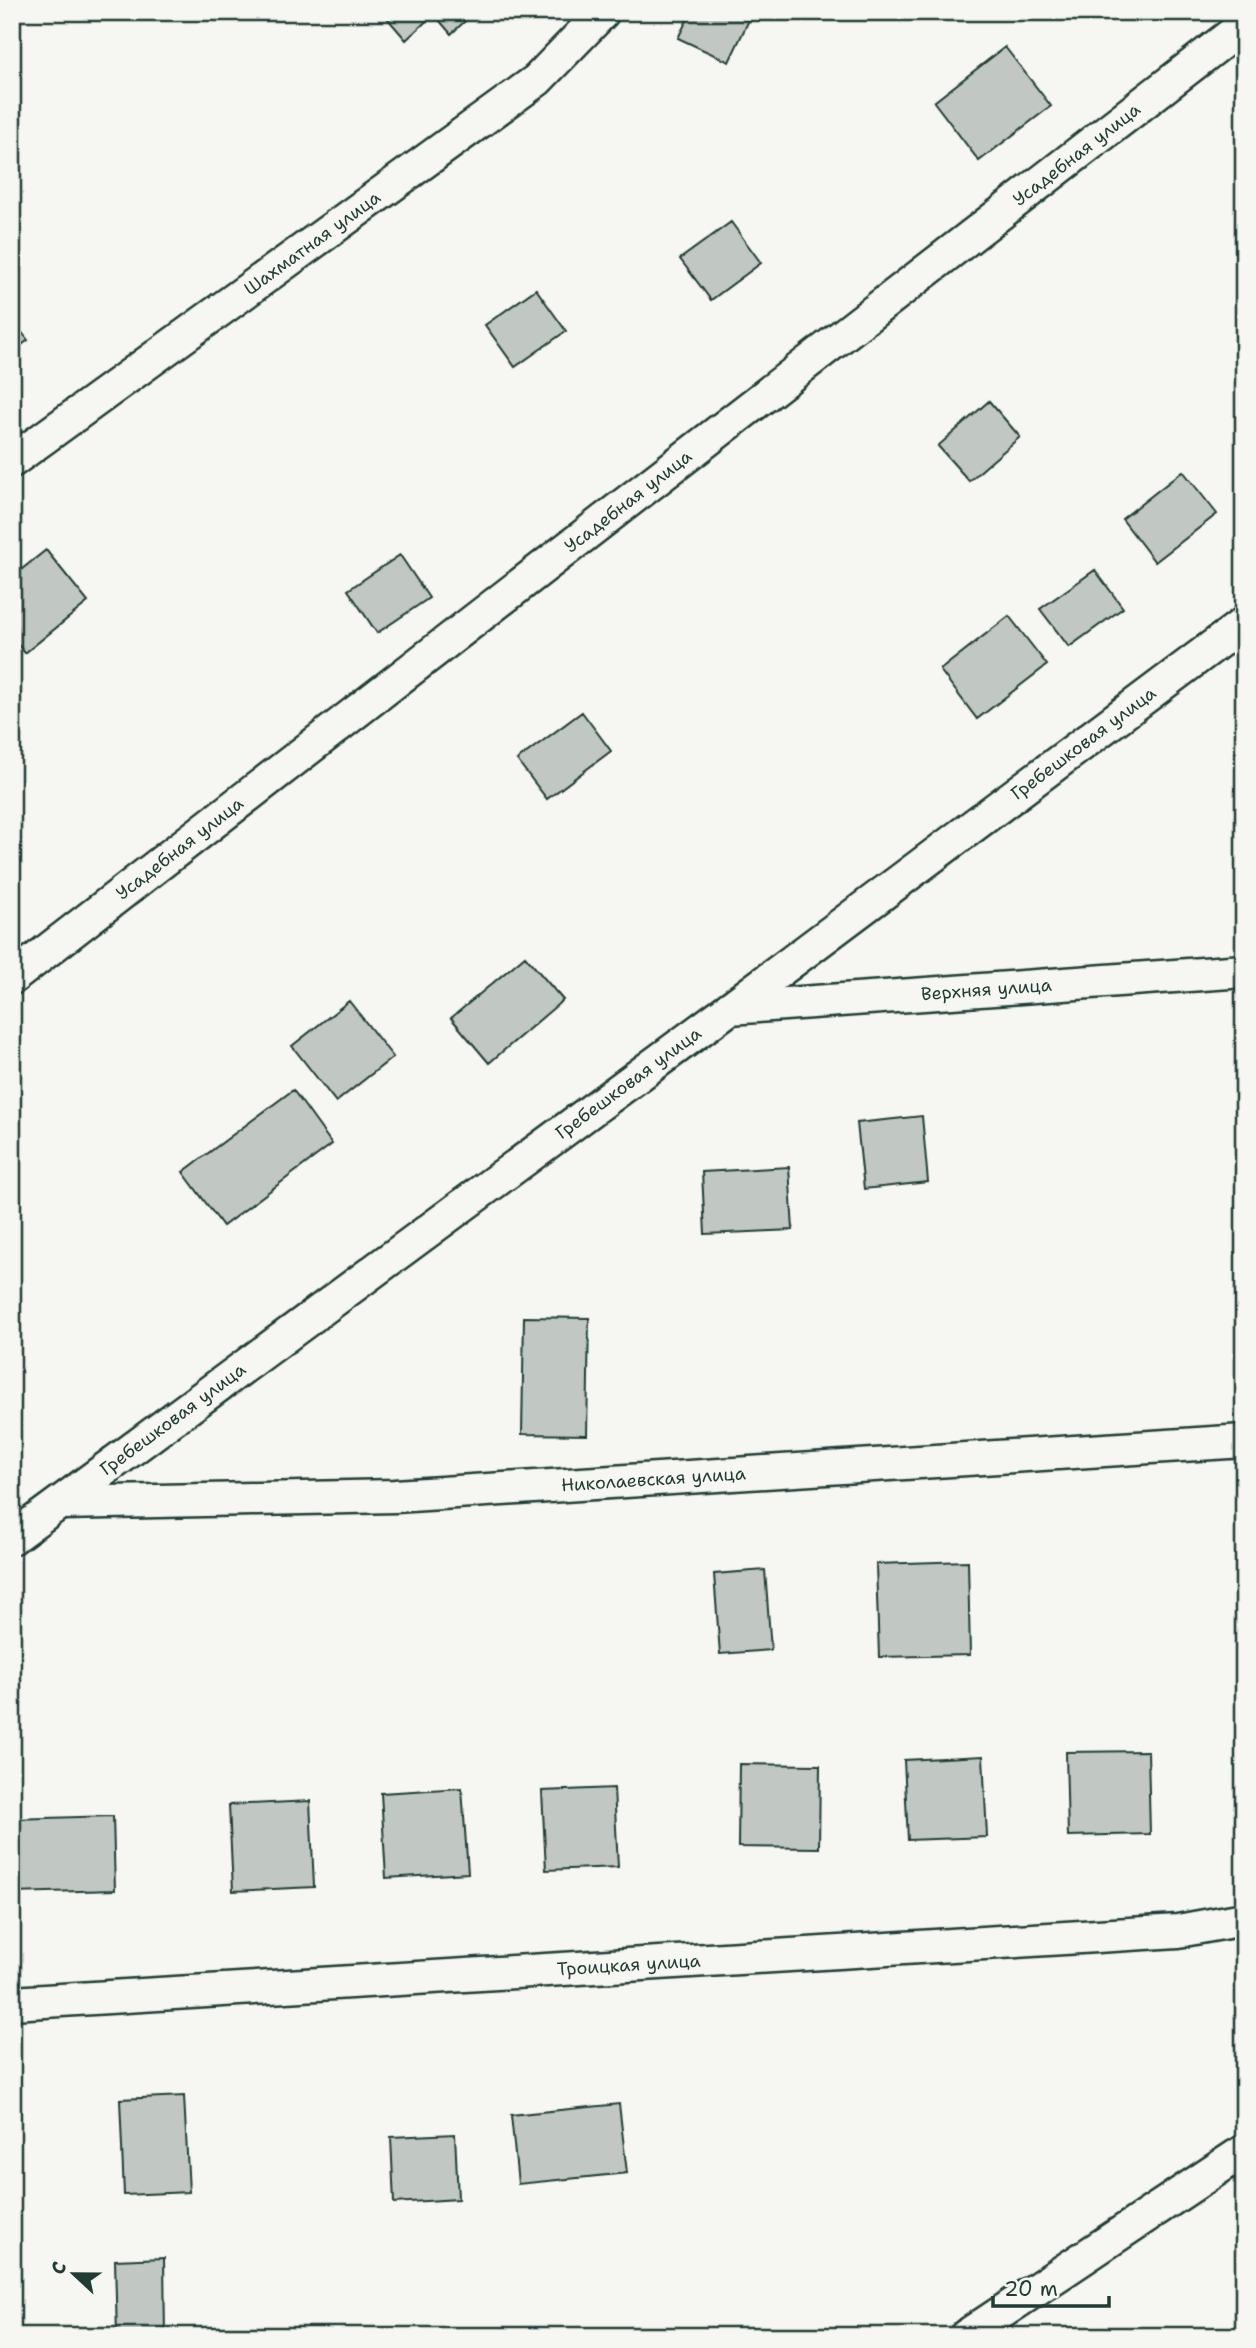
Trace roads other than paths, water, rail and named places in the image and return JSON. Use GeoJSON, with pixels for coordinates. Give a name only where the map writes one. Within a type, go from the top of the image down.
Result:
{"type":"FeatureCollection","features":[{"type":"Feature","properties":{"kind":"street","name":"Шахматная улица"},"geometry":{"type":"LineString","coordinates":[[12,461],[537,80],[603,12]]}},
{"type":"Feature","properties":{"kind":"street","name":"Усадебная улица"},"geometry":{"type":"LineString","coordinates":[[12,978],[1244,25]]}},
{"type":"Feature","properties":{"kind":"street","name":"Гребешковая улица"},"geometry":{"type":"LineString","coordinates":[[12,1538],[730,1008],[1244,623]]}},
{"type":"Feature","properties":{"kind":"street","name":"Верхняя улица"},"geometry":{"type":"LineString","coordinates":[[730,1008],[1244,971]]}},
{"type":"Feature","properties":{"kind":"street","name":"Николаевская улица"},"geometry":{"type":"LineString","coordinates":[[62,1503],[395,1496],[1244,1441]]}},
{"type":"Feature","properties":{"kind":"street","name":"Троицкая улица"},"geometry":{"type":"LineString","coordinates":[[12,2003],[1178,1931],[1244,1919]]}},
{"type":"Feature","properties":{"kind":"street"},"geometry":{"type":"LineString","coordinates":[[966,2336],[1244,2151]]}}]}
